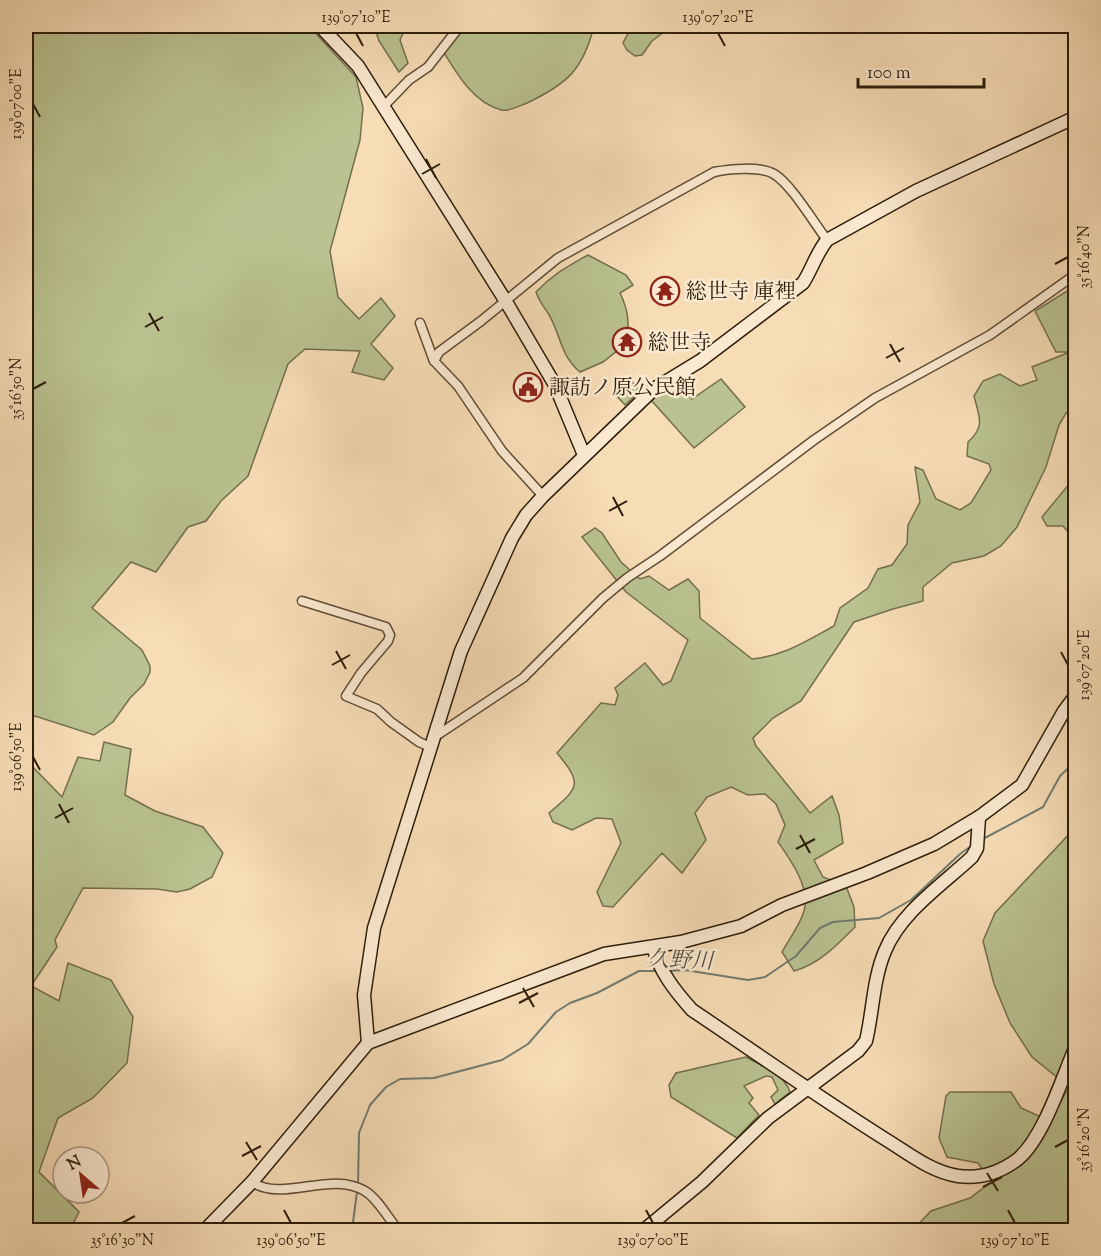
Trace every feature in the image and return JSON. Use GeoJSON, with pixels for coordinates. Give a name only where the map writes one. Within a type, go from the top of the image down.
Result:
{"type":"FeatureCollection","features":[{"type":"Feature","properties":{"kind":"street"},"geometry":{"type":"LineString","coordinates":[[320,26],[358,66],[505,300],[555,385],[584,455]]}},
{"type":"Feature","properties":{"kind":"street"},"geometry":{"type":"LineString","coordinates":[[384,106],[409,80],[428,67],[460,26]]}},
{"type":"Feature","properties":{"kind":"street"},"geometry":{"type":"LineString","coordinates":[[368,1043],[364,995],[374,928],[461,651],[512,538],[526,515],[584,455],[654,389],[700,362],[802,283],[810,273],[819,250],[827,240],[916,191],[1076,117]]}},
{"type":"Feature","properties":{"kind":"street"},"geometry":{"type":"LineString","coordinates":[[434,361],[439,352],[482,321],[558,258],[714,172],[730,169],[775,174],[788,187],[827,240]]}},
{"type":"Feature","properties":{"kind":"street"},"geometry":{"type":"LineString","coordinates":[[302,601],[386,627],[390,635],[388,641],[361,673],[346,696],[377,709],[419,742],[432,743],[523,678],[603,598],[627,578],[660,556],[814,440],[875,398],[990,335],[1076,274]]}},
{"type":"Feature","properties":{"kind":"street"},"geometry":{"type":"LineString","coordinates":[[420,323],[434,361],[458,386],[502,451],[543,496]]}},
{"type":"Feature","properties":{"kind":"street"},"geometry":{"type":"LineString","coordinates":[[205,1230],[252,1182],[368,1043],[604,954],[655,952],[741,926],[782,905],[867,873],[934,844],[979,817],[1022,785],[1064,711],[1076,695]]}},
{"type":"Feature","properties":{"kind":"street"},"geometry":{"type":"LineString","coordinates":[[644,1230],[702,1182],[768,1118],[858,1051],[866,1041],[884,952],[895,930],[910,913],[972,857],[977,848],[979,817]]}},
{"type":"Feature","properties":{"kind":"street"},"geometry":{"type":"LineString","coordinates":[[655,952],[669,983],[692,1010],[809,1089],[927,1164],[957,1176],[987,1174],[1008,1166],[1028,1149],[1040,1131],[1076,1046]]}},
{"type":"Feature","properties":{"kind":"street"},"geometry":{"type":"LineString","coordinates":[[252,1182],[261,1188],[275,1190],[329,1184],[345,1185],[365,1191],[398,1230]]}},
{"type":"Feature","properties":{"kind":"green space"},"geometry":{"type":"Polygon","coordinates":[[[26,26],[309,26],[356,77],[363,108],[360,140],[330,251],[338,297],[359,319],[381,298],[395,316],[371,344],[393,368],[384,380],[352,372],[360,351],[305,349],[288,364],[248,476],[221,501],[206,521],[188,527],[156,572],[131,562],[92,608],[142,650],[150,666],[150,672],[144,684],[130,698],[113,722],[94,735],[35,716],[26,722],[26,26]]]}},
{"type":"Feature","properties":{"kind":"green space"},"geometry":{"type":"Polygon","coordinates":[[[374,26],[406,26],[400,40],[408,63],[399,72],[379,41],[374,26]]]}},
{"type":"Feature","properties":{"kind":"green space"},"geometry":{"type":"Polygon","coordinates":[[[459,26],[594,26],[579,65],[563,82],[527,103],[501,110],[482,101],[474,94],[460,78],[443,51],[459,26]]]}},
{"type":"Feature","properties":{"kind":"green space"},"geometry":{"type":"Polygon","coordinates":[[[632,26],[672,26],[652,41],[642,55],[635,56],[627,50],[623,43],[632,26]]]}},
{"type":"Feature","properties":{"kind":"green space"},"geometry":{"type":"Polygon","coordinates":[[[588,255],[626,275],[633,285],[620,293],[628,318],[627,343],[603,362],[580,372],[564,351],[552,321],[536,292],[554,276],[588,255]]]}},
{"type":"Feature","properties":{"kind":"green space"},"geometry":{"type":"Polygon","coordinates":[[[1075,286],[1075,408],[1066,413],[1059,425],[1046,467],[1017,527],[1001,546],[984,556],[952,563],[923,587],[923,601],[854,622],[801,701],[773,718],[753,738],[756,746],[810,813],[832,796],[839,815],[843,843],[814,860],[823,877],[846,886],[854,907],[855,927],[820,959],[794,971],[782,952],[804,911],[805,893],[798,874],[778,842],[785,825],[776,804],[765,794],[748,795],[731,787],[707,797],[695,813],[706,840],[682,873],[662,853],[613,907],[603,906],[597,892],[621,843],[612,819],[596,818],[572,830],[553,822],[549,813],[566,798],[574,786],[571,772],[557,753],[601,703],[615,705],[618,695],[615,688],[645,663],[663,685],[671,681],[688,640],[626,592],[582,537],[595,528],[602,533],[621,562],[640,579],[649,576],[669,590],[688,579],[699,591],[700,618],[752,659],[774,655],[804,642],[834,626],[840,608],[868,588],[878,569],[892,565],[907,544],[908,525],[920,502],[915,467],[923,470],[936,499],[960,510],[971,503],[991,470],[989,464],[967,456],[968,442],[977,431],[980,421],[974,396],[983,381],[1000,374],[1020,386],[1037,380],[1032,367],[1070,352],[1056,352],[1035,311],[1075,286]]]}},
{"type":"Feature","properties":{"kind":"green space"},"geometry":{"type":"Polygon","coordinates":[[[629,378],[640,391],[625,405],[613,392],[629,378]]]}},
{"type":"Feature","properties":{"kind":"green space"},"geometry":{"type":"Polygon","coordinates":[[[721,379],[745,407],[694,448],[651,400],[662,390],[676,383],[692,399],[721,379]]]}},
{"type":"Feature","properties":{"kind":"green space"},"geometry":{"type":"Polygon","coordinates":[[[1075,477],[1075,540],[1063,526],[1047,526],[1042,517],[1075,477]]]}},
{"type":"Feature","properties":{"kind":"green space"},"geometry":{"type":"Polygon","coordinates":[[[104,742],[131,749],[125,795],[155,811],[203,827],[223,853],[212,877],[190,889],[177,892],[157,889],[83,888],[55,940],[57,947],[31,986],[59,1001],[68,963],[111,980],[133,1017],[127,1063],[93,1098],[58,1118],[39,1172],[51,1184],[51,1205],[72,1205],[79,1212],[70,1230],[26,1230],[26,760],[62,797],[78,757],[100,761],[104,742]]]}},
{"type":"Feature","properties":{"kind":"green space"},"geometry":{"type":"Polygon","coordinates":[[[1075,828],[1075,1230],[913,1230],[931,1211],[970,1198],[991,1182],[978,1163],[947,1157],[939,1138],[946,1096],[950,1092],[1011,1092],[1021,1108],[1050,1121],[1069,1087],[1032,1057],[1010,1023],[994,984],[983,941],[995,913],[1075,828]]]}},
{"type":"Feature","properties":{"kind":"green space"},"geometry":{"type":"Polygon","coordinates":[[[746,1057],[778,1075],[790,1092],[775,1104],[771,1097],[778,1090],[772,1077],[766,1076],[744,1086],[753,1098],[749,1103],[759,1115],[737,1138],[671,1097],[669,1085],[676,1073],[746,1057]]]}},
{"type":"Feature","properties":{"kind":"waterway","name":"久野川"},"geometry":{"type":"LineString","coordinates":[[981,840],[1043,807],[1060,776],[1076,761]]}},
{"type":"Feature","properties":{"kind":"waterway","name":"久野川"},"geometry":{"type":"LineString","coordinates":[[668,971],[685,970],[748,980],[765,977],[796,956],[820,928],[833,922],[879,918],[911,900],[971,846]]}},
{"type":"Feature","properties":{"kind":"waterway","name":"久野川"},"geometry":{"type":"LineString","coordinates":[[358,1186],[359,1133],[370,1105],[386,1087],[400,1079],[434,1078],[502,1060],[528,1044],[556,1012],[570,1003],[597,993],[639,971],[656,971]]}},
{"type":"Feature","properties":{"kind":"waterway","name":"久野川"},"geometry":{"type":"LineString","coordinates":[[352,1230],[357,1192]]}},
{"type":"Feature","properties":{"kind":"place","name":"総世寺 庫裡"},"geometry":{"type":"Point","coordinates":[665,291]}},
{"type":"Feature","properties":{"kind":"place","name":"総世寺"},"geometry":{"type":"Point","coordinates":[627,342]}},
{"type":"Feature","properties":{"kind":"place","name":"諏訪ノ原公民館"},"geometry":{"type":"Point","coordinates":[528,387]}}]}
